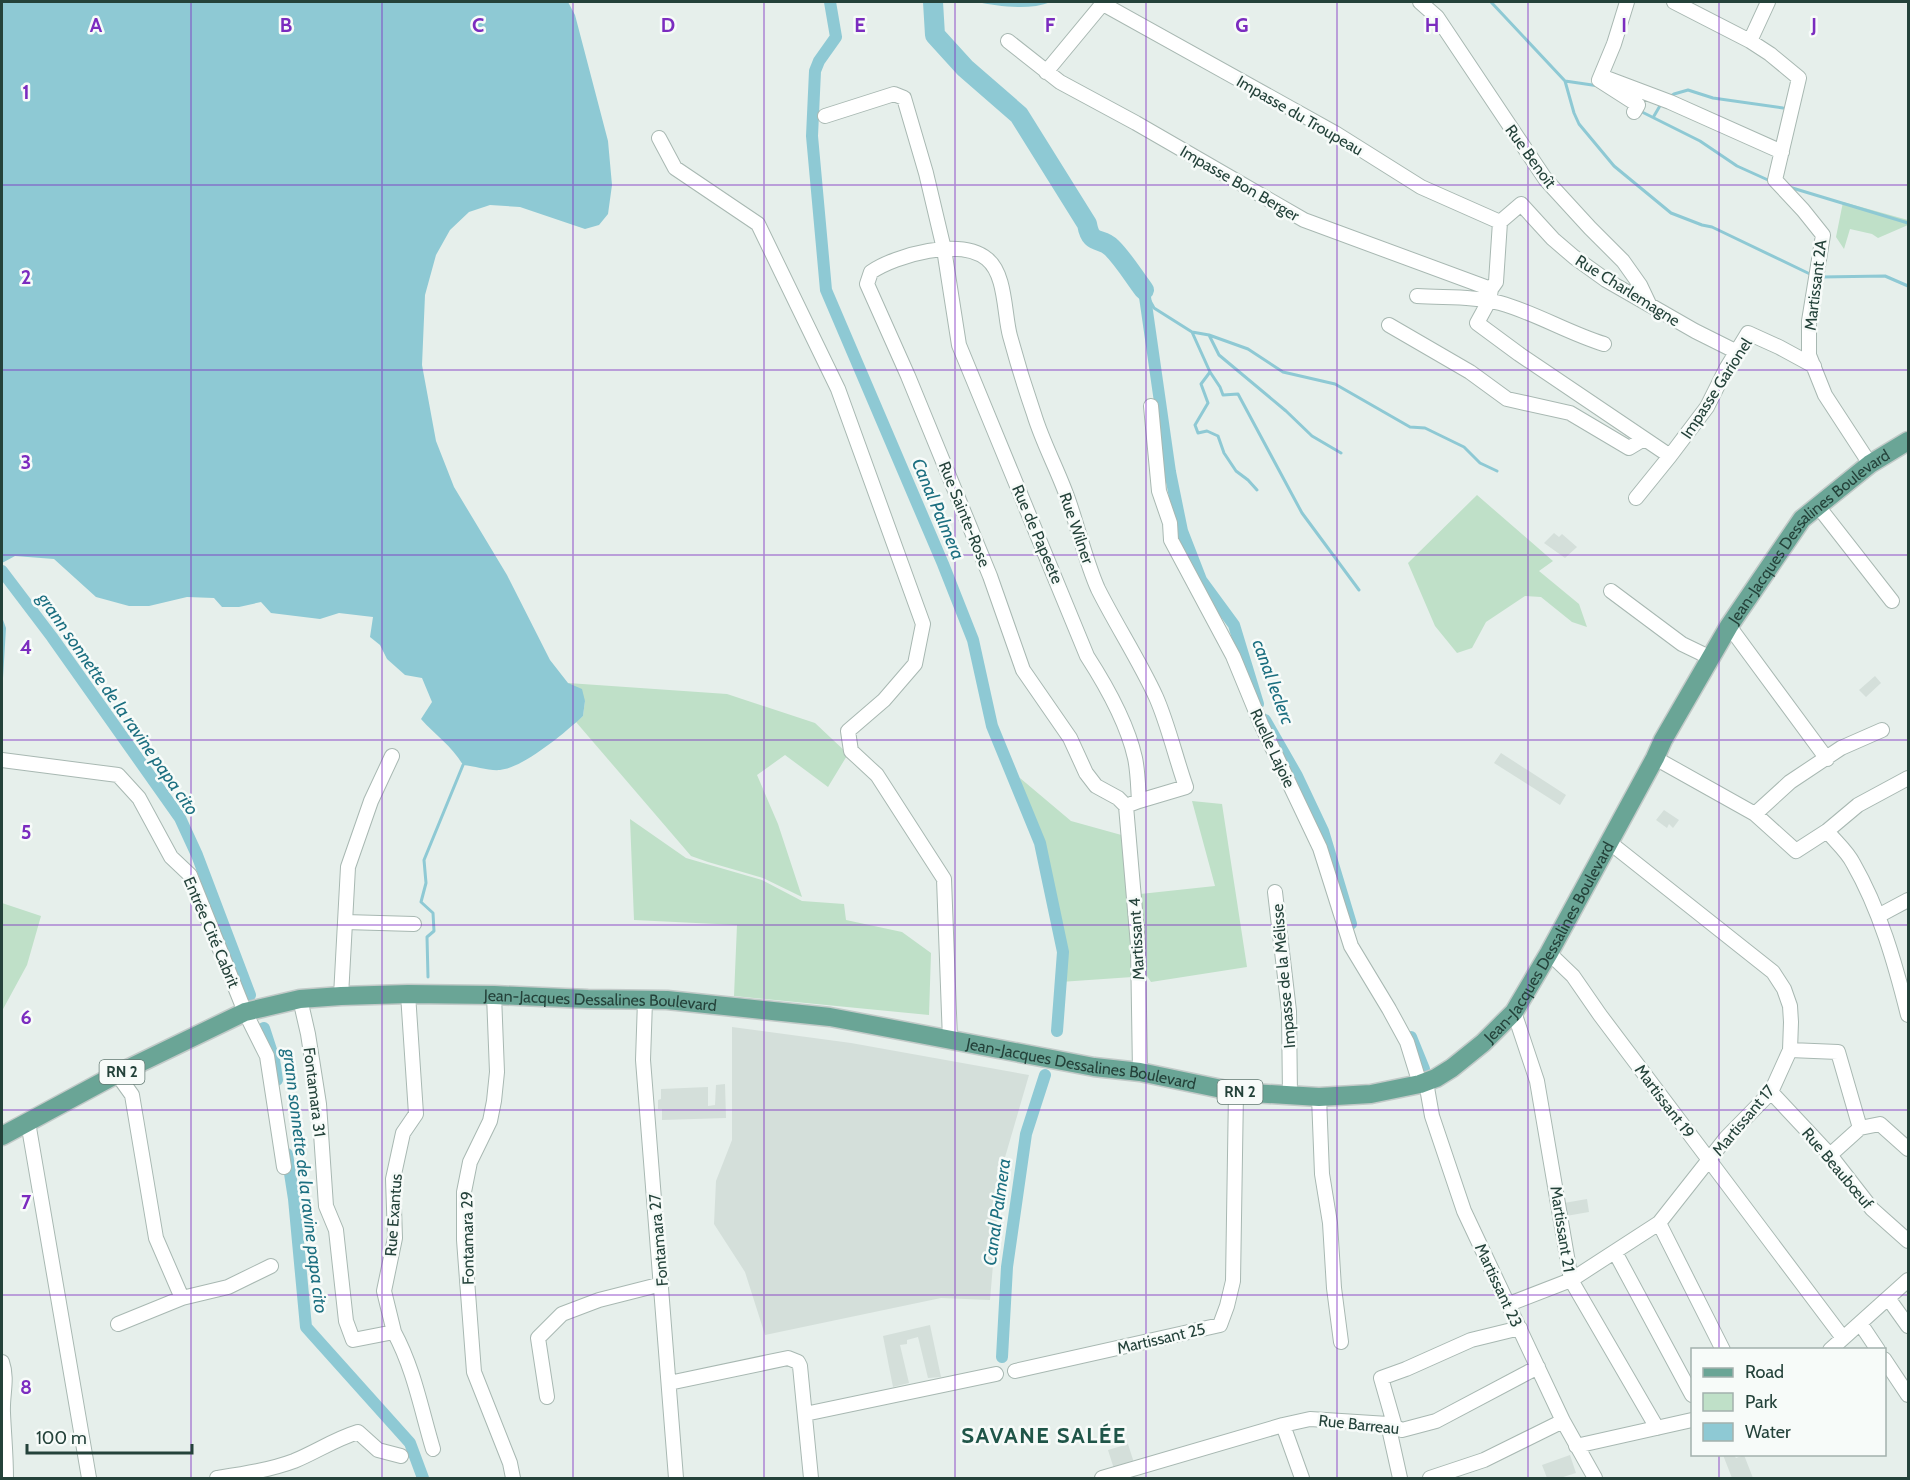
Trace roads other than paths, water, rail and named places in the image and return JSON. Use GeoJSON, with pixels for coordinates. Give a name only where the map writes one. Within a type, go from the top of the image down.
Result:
{"type":"FeatureCollection","features":[{"type":"Feature","properties":{"kind":"main road","name":"Jean-Jacques Dessalines Boulevard"},"geometry":{"type":"LineString","coordinates":[[245,1012],[300,999],[408,994],[667,1000],[830,1017],[1094,1067],[1140,1072],[1236,1092],[1319,1097],[1371,1094],[1423,1083],[1452,1068],[1483,1043],[1514,1012],[1550,953],[1663,740],[1729,626],[1802,519],[1869,464],[1908,441]]}},
{"type":"Feature","properties":{"kind":"main road","name":"RN 2"},"geometry":{"type":"LineString","coordinates":[[2,1136],[117,1074],[245,1012]]}},
{"type":"Feature","properties":{"kind":"street","name":"Rue Benoît"},"geometry":{"type":"LineString","coordinates":[[1420,2],[1437,17],[1546,180],[1623,261],[1640,285],[1648,304]]}},
{"type":"Feature","properties":{"kind":"street"},"geometry":{"type":"LineString","coordinates":[[1627,2],[1614,44],[1599,80],[1636,109]]}},
{"type":"Feature","properties":{"kind":"street","name":"Martissant 2A"},"geometry":{"type":"LineString","coordinates":[[1674,2],[1750,41],[1799,78],[1775,180],[1823,235],[1809,321],[1809,355],[1825,395],[1869,464]]}},
{"type":"Feature","properties":{"kind":"street"},"geometry":{"type":"LineString","coordinates":[[1750,41],[1768,2]]}},
{"type":"Feature","properties":{"kind":"street"},"geometry":{"type":"LineString","coordinates":[[1047,72],[1103,3]]}},
{"type":"Feature","properties":{"kind":"street","name":"Impasse du Troupeau"},"geometry":{"type":"LineString","coordinates":[[1103,3],[1335,133],[1422,187],[1500,222]]}},
{"type":"Feature","properties":{"kind":"street","name":"Impasse Bon Berger"},"geometry":{"type":"LineString","coordinates":[[1008,41],[1060,82],[1304,220],[1490,295]]}},
{"type":"Feature","properties":{"kind":"street"},"geometry":{"type":"LineString","coordinates":[[1600,76],[1665,100],[1782,152]]}},
{"type":"Feature","properties":{"kind":"street","name":"Rue de Papeete"},"geometry":{"type":"LineString","coordinates":[[825,116],[894,94],[904,99],[926,173],[944,249],[959,345],[1087,656],[1103,680],[1128,733],[1136,760],[1139,801]]}},
{"type":"Feature","properties":{"kind":"street"},"geometry":{"type":"LineString","coordinates":[[659,138],[675,168],[758,224],[838,389],[923,624],[915,664],[884,700],[848,731],[851,751],[876,775],[944,879],[950,1040]]}},
{"type":"Feature","properties":{"kind":"street","name":"Rue Charlemagne"},"geometry":{"type":"LineString","coordinates":[[1500,222],[1521,204],[1574,257],[1606,280],[1695,331],[1737,352]]}},
{"type":"Feature","properties":{"kind":"street"},"geometry":{"type":"LineString","coordinates":[[1500,222],[1496,282],[1477,323],[1670,456]]}},
{"type":"Feature","properties":{"kind":"street","name":"Rue Wilner"},"geometry":{"type":"LineString","coordinates":[[944,249],[980,254],[988,259],[995,268],[1002,290],[1009,333],[1035,419],[1069,501],[1098,588],[1156,698],[1186,788],[1139,801]]}},
{"type":"Feature","properties":{"kind":"street","name":"Rue Sainte-Rose"},"geometry":{"type":"LineString","coordinates":[[944,249],[918,254],[879,267],[871,272],[867,284],[908,376],[990,576],[1023,670],[1070,738],[1086,773],[1096,786],[1118,798],[1126,806]]}},
{"type":"Feature","properties":{"kind":"street"},"geometry":{"type":"LineString","coordinates":[[1417,296],[1490,295],[1502,303],[1604,344]]}},
{"type":"Feature","properties":{"kind":"street"},"geometry":{"type":"LineString","coordinates":[[1389,325],[1470,372],[1507,399],[1570,413],[1629,448],[1644,439]]}},
{"type":"Feature","properties":{"kind":"street","name":"Impasse Garionel"},"geometry":{"type":"LineString","coordinates":[[1636,498],[1707,407],[1749,333],[1779,346],[1814,366]]}},
{"type":"Feature","properties":{"kind":"street","name":"Ruelle Lajoie"},"geometry":{"type":"LineString","coordinates":[[1151,406],[1159,491],[1170,523],[1171,540],[1233,656],[1261,724],[1320,848],[1351,946],[1407,1042],[1423,1083]]}},
{"type":"Feature","properties":{"kind":"street"},"geometry":{"type":"LineString","coordinates":[[1817,506],[1892,601]]}},
{"type":"Feature","properties":{"kind":"street"},"geometry":{"type":"LineString","coordinates":[[1611,591],[1682,644],[1711,658]]}},
{"type":"Feature","properties":{"kind":"street"},"geometry":{"type":"LineString","coordinates":[[1729,626],[1827,759]]}},
{"type":"Feature","properties":{"kind":"street"},"geometry":{"type":"LineString","coordinates":[[1755,814],[1790,782],[1841,748],[1882,730]]}},
{"type":"Feature","properties":{"kind":"street"},"geometry":{"type":"LineString","coordinates":[[341,996],[348,867],[371,801],[392,756]]}},
{"type":"Feature","properties":{"kind":"street"},"geometry":{"type":"LineString","coordinates":[[1655,758],[1755,814],[1796,850],[1827,831],[1858,805],[1908,778]]}},
{"type":"Feature","properties":{"kind":"street","name":"Entrée Cité Cabrit"},"geometry":{"type":"LineString","coordinates":[[2,759],[118,775],[139,798],[171,857],[190,875],[245,1012],[267,1056],[284,1167]]}},
{"type":"Feature","properties":{"kind":"street"},"geometry":{"type":"LineString","coordinates":[[1126,806],[1139,801]]}},
{"type":"Feature","properties":{"kind":"street","name":"Martissant 4"},"geometry":{"type":"LineString","coordinates":[[1126,806],[1138,945],[1140,1072]]}},
{"type":"Feature","properties":{"kind":"street"},"geometry":{"type":"LineString","coordinates":[[1827,831],[1852,861],[1878,916],[1898,974],[1908,1015]]}},
{"type":"Feature","properties":{"kind":"street","name":"Martissant 17"},"geometry":{"type":"LineString","coordinates":[[1509,1304],[1570,1280],[1659,1223],[1726,1138],[1771,1092],[1790,1050],[1790,1006],[1785,989],[1773,972],[1609,842]]}},
{"type":"Feature","properties":{"kind":"street","name":"Impasse de la Mélisse"},"geometry":{"type":"LineString","coordinates":[[1275,892],[1288,1011],[1290,1096]]}},
{"type":"Feature","properties":{"kind":"street"},"geometry":{"type":"LineString","coordinates":[[1878,916],[1908,900]]}},
{"type":"Feature","properties":{"kind":"street"},"geometry":{"type":"LineString","coordinates":[[345,922],[414,924]]}},
{"type":"Feature","properties":{"kind":"street","name":"Martissant 19"},"geometry":{"type":"LineString","coordinates":[[1550,953],[1573,976],[1843,1338]]}},
{"type":"Feature","properties":{"kind":"street","name":"Rue Exantus"},"geometry":{"type":"LineString","coordinates":[[394,1332],[384,1291],[395,1238],[393,1179],[403,1133],[416,1114],[408,994]]}},
{"type":"Feature","properties":{"kind":"street","name":"Fontamara 29"},"geometry":{"type":"LineString","coordinates":[[494,995],[497,1072],[494,1101],[490,1121],[470,1162],[464,1192],[464,1240],[474,1372],[510,1463],[513,1479]]}},
{"type":"Feature","properties":{"kind":"street","name":"Fontamara 31"},"geometry":{"type":"LineString","coordinates":[[300,999],[319,1104],[326,1206],[336,1230],[346,1321],[353,1340],[394,1332]]}},
{"type":"Feature","properties":{"kind":"street","name":"Fontamara 27"},"geometry":{"type":"LineString","coordinates":[[645,1001],[643,1060],[676,1479]]}},
{"type":"Feature","properties":{"kind":"street","name":"Martissant 21"},"geometry":{"type":"LineString","coordinates":[[1514,1012],[1537,1081],[1570,1280],[1657,1428]]}},
{"type":"Feature","properties":{"kind":"street"},"geometry":{"type":"LineString","coordinates":[[1790,1050],[1838,1052],[1860,1128]]}},
{"type":"Feature","properties":{"kind":"street"},"geometry":{"type":"LineString","coordinates":[[117,1074],[132,1095],[156,1238],[182,1298]]}},
{"type":"Feature","properties":{"kind":"street","name":"Martissant 23"},"geometry":{"type":"LineString","coordinates":[[1423,1083],[1464,1210],[1563,1421],[1595,1479]]}},
{"type":"Feature","properties":{"kind":"street","name":"Martissant 25"},"geometry":{"type":"LineString","coordinates":[[1015,1371],[1220,1325],[1233,1281],[1236,1092]]}},
{"type":"Feature","properties":{"kind":"street","name":"Rue Beaubœuf"},"geometry":{"type":"LineString","coordinates":[[1771,1092],[1830,1155],[1872,1209],[1908,1241]]}},
{"type":"Feature","properties":{"kind":"street"},"geometry":{"type":"LineString","coordinates":[[1319,1097],[1322,1174],[1330,1223],[1334,1288],[1341,1342]]}},
{"type":"Feature","properties":{"kind":"street"},"geometry":{"type":"LineString","coordinates":[[28,1122],[89,1479]]}},
{"type":"Feature","properties":{"kind":"street"},"geometry":{"type":"LineString","coordinates":[[1830,1155],[1860,1128],[1880,1124],[1908,1149]]}},
{"type":"Feature","properties":{"kind":"street"},"geometry":{"type":"LineString","coordinates":[[1659,1223],[1722,1348]]}},
{"type":"Feature","properties":{"kind":"street"},"geometry":{"type":"LineString","coordinates":[[1615,1252],[1691,1393]]}},
{"type":"Feature","properties":{"kind":"street"},"geometry":{"type":"LineString","coordinates":[[118,1324],[182,1298],[228,1287],[271,1266]]}},
{"type":"Feature","properties":{"kind":"street"},"geometry":{"type":"LineString","coordinates":[[1832,1348],[1908,1280]]}},
{"type":"Feature","properties":{"kind":"street"},"geometry":{"type":"LineString","coordinates":[[548,1396],[538,1338],[562,1314],[599,1300],[662,1284]]}},
{"type":"Feature","properties":{"kind":"street"},"geometry":{"type":"LineString","coordinates":[[1888,1298],[1908,1326]]}},
{"type":"Feature","properties":{"kind":"street"},"geometry":{"type":"LineString","coordinates":[[1860,1323],[1877,1348]]}},
{"type":"Feature","properties":{"kind":"street"},"geometry":{"type":"LineString","coordinates":[[1400,1479],[1381,1378],[1471,1340],[1520,1328]]}},
{"type":"Feature","properties":{"kind":"street"},"geometry":{"type":"LineString","coordinates":[[394,1332],[406,1354],[433,1449]]}},
{"type":"Feature","properties":{"kind":"street"},"geometry":{"type":"LineString","coordinates":[[669,1383],[788,1358],[794,1360],[800,1366],[811,1479]]}},
{"type":"Feature","properties":{"kind":"street"},"geometry":{"type":"LineString","coordinates":[[2,1362],[5,1372],[3,1411],[7,1447],[6,1479]]}},
{"type":"Feature","properties":{"kind":"street"},"geometry":{"type":"LineString","coordinates":[[1886,1362],[1908,1395]]}},
{"type":"Feature","properties":{"kind":"street","name":"Rue Barreau"},"geometry":{"type":"LineString","coordinates":[[1102,1479],[1310,1419],[1391,1425],[1402,1430],[1436,1421],[1538,1367]]}},
{"type":"Feature","properties":{"kind":"street"},"geometry":{"type":"LineString","coordinates":[[805,1414],[996,1374]]}},
{"type":"Feature","properties":{"kind":"street"},"geometry":{"type":"LineString","coordinates":[[1576,1446],[1691,1420]]}},
{"type":"Feature","properties":{"kind":"street"},"geometry":{"type":"LineString","coordinates":[[1430,1479],[1484,1460],[1563,1421]]}},
{"type":"Feature","properties":{"kind":"street"},"geometry":{"type":"LineString","coordinates":[[1283,1425],[1302,1479]]}},
{"type":"Feature","properties":{"kind":"street"},"geometry":{"type":"LineString","coordinates":[[217,1479],[295,1461],[329,1443],[358,1432],[378,1450],[401,1456]]}},
{"type":"Feature","properties":{"kind":"water"},"geometry":{"type":"Polygon","coordinates":[[[2,2],[568,2],[575,15],[608,141],[612,185],[608,214],[599,225],[585,229],[520,207],[490,205],[469,212],[450,230],[436,255],[425,295],[422,365],[436,441],[454,487],[507,575],[550,660],[568,683],[582,689],[585,701],[583,716],[544,748],[520,763],[500,770],[463,765],[449,746],[421,719],[432,702],[422,678],[405,675],[387,659],[380,645],[370,637],[373,617],[339,613],[320,619],[271,613],[261,602],[239,607],[222,607],[214,598],[187,597],[149,606],[129,606],[96,597],[54,559],[15,556],[2,563],[2,2]]]}},
{"type":"Feature","properties":{"kind":"water"},"geometry":{"type":"Polygon","coordinates":[[[976,2],[1051,2],[1023,7],[976,2]]]}},
{"type":"Feature","properties":{"kind":"water"},"geometry":{"type":"Polygon","coordinates":[[[2,617],[6,628],[2,686],[2,617]]]}},
{"type":"Feature","properties":{"kind":"waterway","name":"Canal Palmera"},"geometry":{"type":"LineString","coordinates":[[830,2],[836,37],[819,61],[815,71],[812,136],[826,290],[973,640],[992,726],[1040,843],[1063,952],[1057,1031]]}},
{"type":"Feature","properties":{"kind":"waterway"},"geometry":{"type":"LineString","coordinates":[[933,2],[935,35],[965,68],[1019,115],[1087,224],[1091,236],[1112,248],[1144,290]]}},
{"type":"Feature","properties":{"kind":"waterway"},"geometry":{"type":"LineString","coordinates":[[1491,2],[1565,81],[1599,86]]}},
{"type":"Feature","properties":{"kind":"waterway"},"geometry":{"type":"LineString","coordinates":[[1565,81],[1579,124],[1614,166],[1671,213],[1712,227],[1812,275]]}},
{"type":"Feature","properties":{"kind":"waterway"},"geometry":{"type":"LineString","coordinates":[[1671,96],[1688,90],[1713,98],[1783,108]]}},
{"type":"Feature","properties":{"kind":"waterway"},"geometry":{"type":"LineString","coordinates":[[1654,116],[1661,104]]}},
{"type":"Feature","properties":{"kind":"waterway"},"geometry":{"type":"LineString","coordinates":[[1638,110],[1700,141],[1737,166],[1768,180]]}},
{"type":"Feature","properties":{"kind":"waterway"},"geometry":{"type":"LineString","coordinates":[[1789,187],[1908,223]]}},
{"type":"Feature","properties":{"kind":"waterway"},"geometry":{"type":"LineString","coordinates":[[1821,277],[1885,276],[1908,286]]}},
{"type":"Feature","properties":{"kind":"waterway"},"geometry":{"type":"LineString","coordinates":[[1144,290],[1154,308],[1192,332],[1209,335],[1219,355],[1312,436],[1341,453]]}},
{"type":"Feature","properties":{"kind":"waterway","name":"canal leclerc"},"geometry":{"type":"LineString","coordinates":[[1144,290],[1170,472],[1182,531],[1201,580],[1234,625],[1258,704]]}},
{"type":"Feature","properties":{"kind":"waterway"},"geometry":{"type":"LineString","coordinates":[[1192,332],[1223,395],[1238,394],[1302,513],[1359,590]]}},
{"type":"Feature","properties":{"kind":"waterway"},"geometry":{"type":"LineString","coordinates":[[1209,335],[1248,349],[1283,372],[1335,384],[1410,427],[1425,428],[1464,447],[1480,463],[1497,471]]}},
{"type":"Feature","properties":{"kind":"waterway"},"geometry":{"type":"LineString","coordinates":[[1210,372],[1201,384],[1208,403],[1195,425],[1198,433],[1207,431],[1218,436],[1224,453],[1236,471],[1257,490]]}},
{"type":"Feature","properties":{"kind":"waterway","name":"grann sonnette de la ravine papa cito"},"geometry":{"type":"LineString","coordinates":[[2,571],[52,637],[180,818],[197,855],[250,995]]}},
{"type":"Feature","properties":{"kind":"waterway","name":"canal leclerc"},"geometry":{"type":"LineString","coordinates":[[1265,720],[1297,776],[1323,831],[1351,924]]}},
{"type":"Feature","properties":{"kind":"waterway"},"geometry":{"type":"LineString","coordinates":[[428,977],[427,937],[434,931],[433,913],[421,902],[426,883],[424,860],[463,765]]}},
{"type":"Feature","properties":{"kind":"waterway","name":"grann sonnette de la ravine papa cito"},"geometry":{"type":"LineString","coordinates":[[264,1028],[274,1059],[277,1080]]}},
{"type":"Feature","properties":{"kind":"waterway","name":"canal leclerc"},"geometry":{"type":"LineString","coordinates":[[1411,1037],[1424,1069]]}},
{"type":"Feature","properties":{"kind":"waterway","name":"Canal Palmera"},"geometry":{"type":"LineString","coordinates":[[1002,1357],[1007,1267],[1026,1134],[1045,1075]]}},
{"type":"Feature","properties":{"kind":"waterway","name":"grann sonnette de la ravine papa cito"},"geometry":{"type":"LineString","coordinates":[[287,1154],[294,1199],[306,1327],[410,1443],[423,1478]]}},
{"type":"Feature","properties":{"kind":"district","name":"SAVANE SALÉE"},"geometry":{"type":"Point","coordinates":[1044,1435]}}]}
